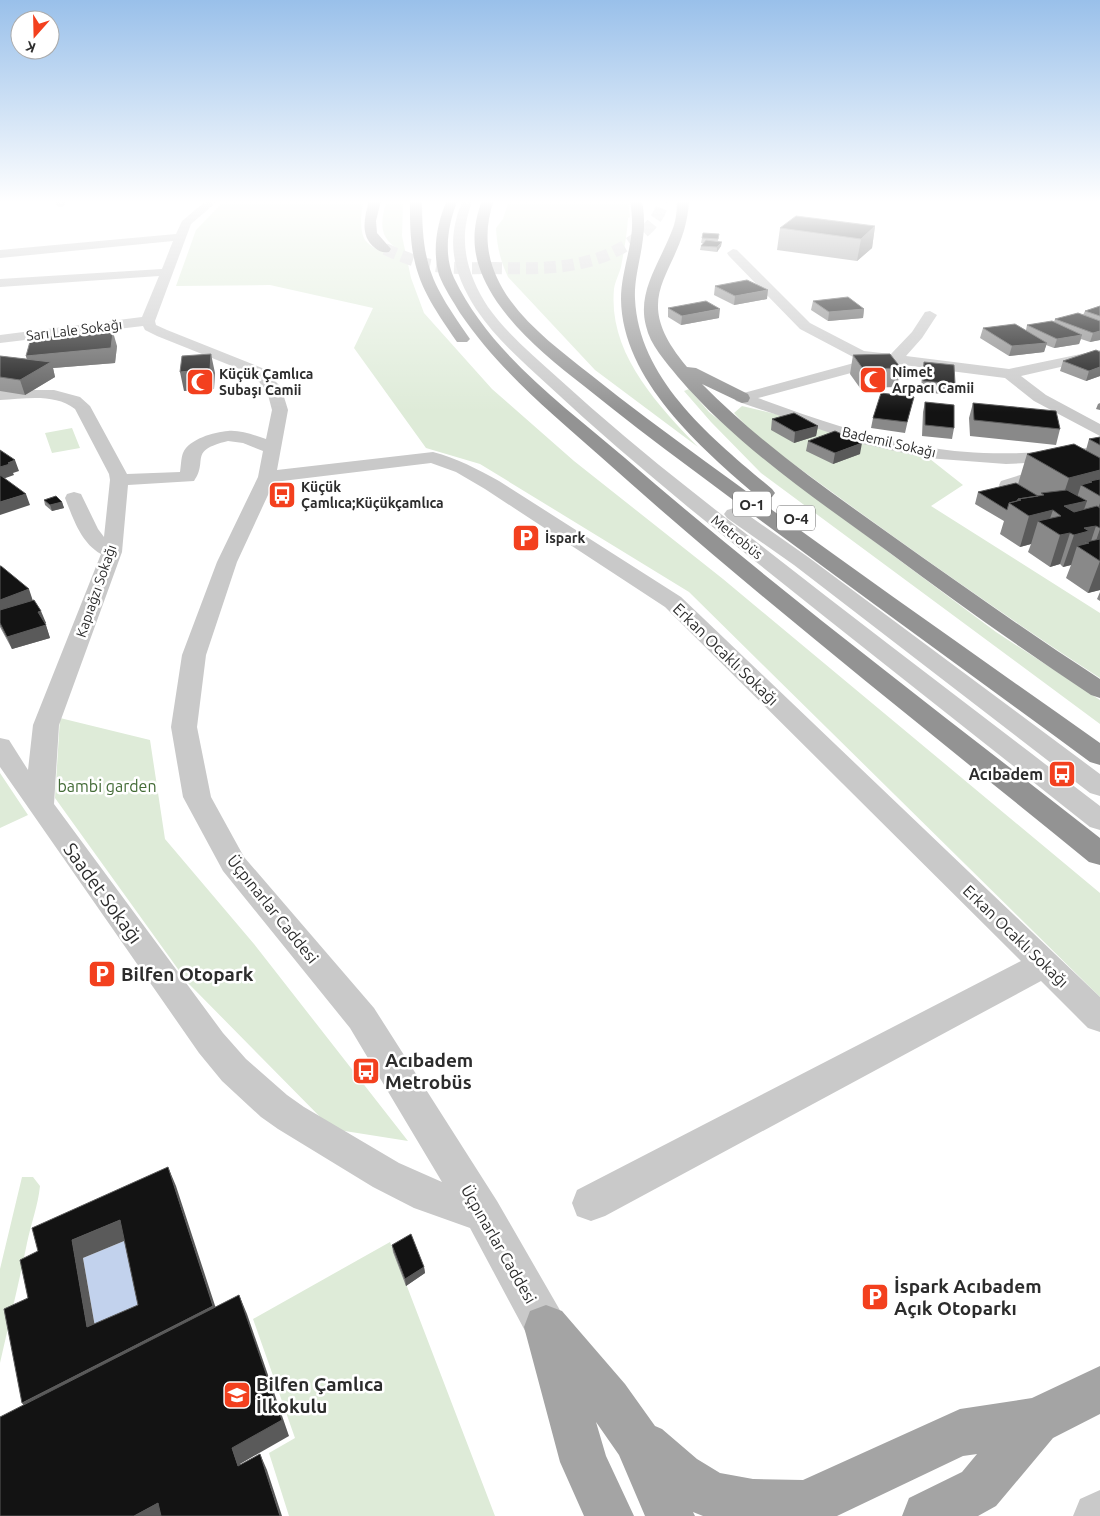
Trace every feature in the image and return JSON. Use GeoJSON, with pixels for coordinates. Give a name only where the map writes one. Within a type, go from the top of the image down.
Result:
{"type":"FeatureCollection","features":[{"type":"Feature","properties":{"kind":"highway"},"geometry":{"type":"LineString","coordinates":[[423,271],[439,305],[462,339],[474,352]]}},
{"type":"Feature","properties":{"kind":"highway"},"geometry":{"type":"LineString","coordinates":[[445,271],[459,300],[482,334],[519,375],[604,451],[688,523],[1100,854]]}},
{"type":"Feature","properties":{"kind":"highway","name":"O-1"},"geometry":{"type":"LineString","coordinates":[[486,271],[504,301],[544,345],[642,424],[1100,755]]}},
{"type":"Feature","properties":{"kind":"highway","name":"O-4"},"geometry":{"type":"LineString","coordinates":[[633,271],[628,297],[628,316],[633,336],[646,363],[664,392],[731,465],[846,558],[1100,755]]}},
{"type":"Feature","properties":{"kind":"highway"},"geometry":{"type":"LineString","coordinates":[[659,271],[650,311],[653,326],[674,364],[718,411],[776,460],[994,619],[1100,690]]}},
{"type":"Feature","properties":{"kind":"highway"},"geometry":{"type":"LineString","coordinates":[[674,364],[742,398]]}},
{"type":"Feature","properties":{"kind":"highway"},"geometry":{"type":"LineString","coordinates":[[508,384],[604,451]]}},
{"type":"Feature","properties":{"kind":"highway"},"geometry":{"type":"LineString","coordinates":[[718,411],[730,399],[742,398]]}},
{"type":"Feature","properties":{"kind":"main road"},"geometry":{"type":"LineString","coordinates":[[546,1327],[608,1400],[636,1438],[670,1470],[719,1497],[799,1510],[832,1491],[960,1433],[1036,1421],[1100,1389]]}},
{"type":"Feature","properties":{"kind":"main road","name":"Üçpınarlar Caddesi"},"geometry":{"type":"LineString","coordinates":[[546,1327],[584,1462],[609,1516]]}},
{"type":"Feature","properties":{"kind":"main road"},"geometry":{"type":"LineString","coordinates":[[927,1516],[979,1489],[1036,1421]]}},
{"type":"Feature","properties":{"kind":"main road"},"geometry":{"type":"LineString","coordinates":[[636,1438],[670,1516]]}},
{"type":"Feature","properties":{"kind":"street","name":"Metrobüs"},"geometry":{"type":"LineString","coordinates":[[462,271],[494,325],[587,414],[752,549],[1100,820]]}},
{"type":"Feature","properties":{"kind":"street","name":"Metrobüs"},"geometry":{"type":"LineString","coordinates":[[471,271],[485,297],[506,325],[534,354],[647,450],[801,561],[1100,787]]}},
{"type":"Feature","properties":{"kind":"street"},"geometry":{"type":"LineString","coordinates":[[751,271],[805,326],[860,355],[1010,374],[1100,354]]}},
{"type":"Feature","properties":{"kind":"street"},"geometry":{"type":"LineString","coordinates":[[0,283],[168,272],[148,321]]}},
{"type":"Feature","properties":{"kind":"street"},"geometry":{"type":"LineString","coordinates":[[742,398],[840,370],[894,359],[917,335],[930,314]]}},
{"type":"Feature","properties":{"kind":"street","name":"Sarı Lale Sokağı"},"geometry":{"type":"LineString","coordinates":[[0,339],[148,321]]}},
{"type":"Feature","properties":{"kind":"street","name":"Üçpınarlar Caddesi"},"geometry":{"type":"LineString","coordinates":[[148,321],[150,327],[162,333],[257,372],[275,390],[280,410],[267,477],[227,562],[194,655],[184,727],[197,797],[233,864],[362,1018],[482,1214],[546,1327]]}},
{"type":"Feature","properties":{"kind":"street"},"geometry":{"type":"LineString","coordinates":[[1010,374],[1040,398],[1100,431]]}},
{"type":"Feature","properties":{"kind":"street"},"geometry":{"type":"LineString","coordinates":[[0,396],[48,394],[76,400],[82,406],[119,480],[188,477],[192,453],[202,444],[228,436],[246,438],[272,448]]}},
{"type":"Feature","properties":{"kind":"street","name":"Bademil Sokağı"},"geometry":{"type":"LineString","coordinates":[[742,398],[869,440],[927,453],[1006,459],[1100,452]]}},
{"type":"Feature","properties":{"kind":"street"},"geometry":{"type":"LineString","coordinates":[[1025,495],[1008,485],[1100,452]]}},
{"type":"Feature","properties":{"kind":"street","name":"Erkan Ocaklı Sokağı"},"geometry":{"type":"LineString","coordinates":[[267,477],[433,457],[462,468],[492,485],[673,602],[1100,1018]]}},
{"type":"Feature","properties":{"kind":"street","name":"Kapıağzı Sokağı"},"geometry":{"type":"LineString","coordinates":[[40,804],[46,725],[112,552],[119,480]]}},
{"type":"Feature","properties":{"kind":"street"},"geometry":{"type":"LineString","coordinates":[[74,498],[93,538],[103,548],[112,552]]}},
{"type":"Feature","properties":{"kind":"street","name":"Saadet Sokağı"},"geometry":{"type":"LineString","coordinates":[[0,746],[17,774],[211,1043],[234,1070],[274,1106],[386,1175],[428,1196],[482,1214]]}},
{"type":"Feature","properties":{"kind":"street"},"geometry":{"type":"LineString","coordinates":[[591,1203],[1044,964]]}},
{"type":"Feature","properties":{"kind":"green space"},"geometry":{"type":"Polygon","coordinates":[[[181,271],[409,271],[424,313],[492,389],[574,461],[723,579],[1100,893],[1100,997],[689,592],[480,464],[426,448],[354,348],[373,308],[270,285],[176,286],[181,271]]]}},
{"type":"Feature","properties":{"kind":"green space"},"geometry":{"type":"Polygon","coordinates":[[[505,271],[620,271],[614,289],[614,312],[619,335],[627,356],[638,376],[652,395],[698,447],[595,370],[508,277],[505,271]]]}},
{"type":"Feature","properties":{"kind":"green space"},"geometry":{"type":"Polygon","coordinates":[[[689,389],[709,412],[828,507],[996,632],[1100,700],[1100,724],[761,473],[711,422],[684,391],[689,389]]]}},
{"type":"Feature","properties":{"kind":"green space"},"geometry":{"type":"Polygon","coordinates":[[[742,406],[916,448],[963,485],[931,506],[1100,613],[1100,678],[927,560],[757,437],[734,413],[742,406]]]}},
{"type":"Feature","properties":{"kind":"green space"},"geometry":{"type":"Polygon","coordinates":[[[72,428],[80,448],[52,453],[45,433],[72,428]]]}},
{"type":"Feature","properties":{"kind":"green space","name":"bambi garden"},"geometry":{"type":"Polygon","coordinates":[[[60,718],[150,740],[165,839],[254,944],[408,1141],[332,1129],[188,983],[55,798],[60,718]]]}},
{"type":"Feature","properties":{"kind":"green space"},"geometry":{"type":"Polygon","coordinates":[[[0,773],[28,815],[0,828],[0,773]]]}},
{"type":"Feature","properties":{"kind":"green space"},"geometry":{"type":"Polygon","coordinates":[[[22,1177],[33,1177],[40,1186],[0,1363],[0,1269],[22,1177]]]}},
{"type":"Feature","properties":{"kind":"green space"},"geometry":{"type":"Polygon","coordinates":[[[390,1242],[495,1516],[289,1516],[269,1453],[295,1438],[253,1319],[390,1242]]]}},
{"type":"Feature","properties":{"kind":"water"},"geometry":{"type":"Polygon","coordinates":[[[129,1239],[147,1323],[98,1344],[83,1258],[129,1239]]]}},
{"type":"Feature","properties":{"kind":"building"},"geometry":{"type":"Polygon","coordinates":[[[747,280],[768,290],[735,296],[715,286],[747,280]]]}},
{"type":"Feature","properties":{"kind":"building"},"geometry":{"type":"Polygon","coordinates":[[[848,297],[864,309],[829,312],[813,301],[848,297]]]}},
{"type":"Feature","properties":{"kind":"building"},"geometry":{"type":"Polygon","coordinates":[[[706,301],[720,309],[682,316],[668,308],[706,301]]]}},
{"type":"Feature","properties":{"kind":"building"},"geometry":{"type":"Polygon","coordinates":[[[1100,306],[1100,316],[1085,311],[1100,306]]]}},
{"type":"Feature","properties":{"kind":"building"},"geometry":{"type":"Polygon","coordinates":[[[1078,313],[1100,321],[1100,331],[1093,333],[1055,319],[1078,313]]]}},
{"type":"Feature","properties":{"kind":"building"},"geometry":{"type":"Polygon","coordinates":[[[1052,321],[1082,335],[1057,339],[1027,325],[1052,321]]]}},
{"type":"Feature","properties":{"kind":"building"},"geometry":{"type":"Polygon","coordinates":[[[1015,324],[1047,343],[1012,346],[983,328],[1015,324]]]}},
{"type":"Feature","properties":{"kind":"building"},"geometry":{"type":"Polygon","coordinates":[[[113,332],[111,348],[26,356],[31,338],[113,332]]]}},
{"type":"Feature","properties":{"kind":"building"},"geometry":{"type":"Polygon","coordinates":[[[1096,350],[1100,352],[1100,367],[1089,371],[1063,361],[1096,350]]]}},
{"type":"Feature","properties":{"kind":"building"},"geometry":{"type":"Polygon","coordinates":[[[211,354],[210,369],[180,372],[182,356],[211,354]]]}},
{"type":"Feature","properties":{"kind":"building"},"geometry":{"type":"Polygon","coordinates":[[[890,354],[901,368],[863,369],[853,355],[890,354]]]}},
{"type":"Feature","properties":{"kind":"building"},"geometry":{"type":"Polygon","coordinates":[[[0,356],[51,362],[20,380],[0,377],[0,356]]]}},
{"type":"Feature","properties":{"kind":"building"},"geometry":{"type":"Polygon","coordinates":[[[924,362],[954,365],[955,384],[923,381],[924,362]]]}},
{"type":"Feature","properties":{"kind":"building"},"geometry":{"type":"Polygon","coordinates":[[[881,393],[914,397],[907,422],[873,418],[881,393]]]}},
{"type":"Feature","properties":{"kind":"building"},"geometry":{"type":"Polygon","coordinates":[[[925,402],[954,405],[954,428],[925,425],[925,402]]]}},
{"type":"Feature","properties":{"kind":"building"},"geometry":{"type":"Polygon","coordinates":[[[973,403],[1056,411],[1060,429],[974,420],[973,403]]]}},
{"type":"Feature","properties":{"kind":"building"},"geometry":{"type":"Polygon","coordinates":[[[794,413],[818,426],[795,432],[772,419],[794,413]]]}},
{"type":"Feature","properties":{"kind":"building"},"geometry":{"type":"Polygon","coordinates":[[[835,431],[862,443],[835,453],[808,441],[835,431]]]}},
{"type":"Feature","properties":{"kind":"building"},"geometry":{"type":"Polygon","coordinates":[[[1100,437],[1100,445],[1089,439],[1100,437]]]}},
{"type":"Feature","properties":{"kind":"building"},"geometry":{"type":"Polygon","coordinates":[[[1074,444],[1100,458],[1100,470],[1069,478],[1027,454],[1074,444]]]}},
{"type":"Feature","properties":{"kind":"building"},"geometry":{"type":"Polygon","coordinates":[[[0,450],[15,460],[8,463],[10,464],[0,467],[0,450]]]}},
{"type":"Feature","properties":{"kind":"building"},"geometry":{"type":"Polygon","coordinates":[[[0,475],[26,494],[0,502],[0,475]]]}},
{"type":"Feature","properties":{"kind":"building"},"geometry":{"type":"Polygon","coordinates":[[[1100,479],[1100,496],[1081,485],[1092,482],[1090,481],[1100,479]]]}},
{"type":"Feature","properties":{"kind":"building"},"geometry":{"type":"Polygon","coordinates":[[[1016,483],[1038,496],[1018,499],[1009,503],[1007,510],[978,492],[1016,483]]]}},
{"type":"Feature","properties":{"kind":"building"},"geometry":{"type":"Polygon","coordinates":[[[1067,490],[1087,501],[1064,506],[1074,512],[1097,506],[1100,508],[1100,528],[1096,526],[1084,528],[1089,531],[1074,535],[1070,533],[1060,535],[1038,521],[1061,516],[1053,510],[1029,516],[1009,503],[1021,500],[1018,499],[1044,495],[1041,493],[1067,490]]]}},
{"type":"Feature","properties":{"kind":"building"},"geometry":{"type":"Polygon","coordinates":[[[56,496],[62,502],[50,505],[44,500],[56,496]]]}},
{"type":"Feature","properties":{"kind":"building"},"geometry":{"type":"Polygon","coordinates":[[[1100,539],[1100,561],[1077,546],[1089,543],[1086,542],[1100,539]]]}},
{"type":"Feature","properties":{"kind":"building"},"geometry":{"type":"Polygon","coordinates":[[[1,566],[29,589],[0,600],[1,566]]]}},
{"type":"Feature","properties":{"kind":"building"},"geometry":{"type":"Polygon","coordinates":[[[34,600],[41,611],[38,612],[46,625],[7,637],[0,623],[0,610],[34,600]]]}},
{"type":"Feature","properties":{"kind":"building"},"geometry":{"type":"Polygon","coordinates":[[[168,1167],[213,1306],[22,1403],[4,1309],[28,1298],[20,1260],[38,1251],[32,1228],[168,1167]],[[120,1220],[72,1240],[87,1327],[138,1305],[120,1220]]]}},
{"type":"Feature","properties":{"kind":"building"},"geometry":{"type":"Polygon","coordinates":[[[411,1234],[424,1267],[405,1279],[392,1245],[411,1234]]]}},
{"type":"Feature","properties":{"kind":"building"},"geometry":{"type":"Polygon","coordinates":[[[239,1295],[282,1420],[232,1448],[238,1466],[260,1454],[280,1516],[161,1516],[158,1503],[134,1516],[0,1516],[0,1417],[239,1295]]]}},
{"type":"Feature","properties":{"kind":"place","name":"Nimet Arpacı Camii"},"geometry":{"type":"Point","coordinates":[873,380]}},
{"type":"Feature","properties":{"kind":"place","name":"Küçük Çamlıca Subaşı Camii"},"geometry":{"type":"Point","coordinates":[200,382]}},
{"type":"Feature","properties":{"kind":"place","name":"Küçük Çamlıca;Küçükçamlıca"},"geometry":{"type":"Point","coordinates":[282,495]}},
{"type":"Feature","properties":{"kind":"place","name":"İspark"},"geometry":{"type":"Point","coordinates":[526,538]}},
{"type":"Feature","properties":{"kind":"place","name":"Acıbadem"},"geometry":{"type":"Point","coordinates":[1062,774]}},
{"type":"Feature","properties":{"kind":"place","name":"Bilfen Otopark"},"geometry":{"type":"Point","coordinates":[102,974]}},
{"type":"Feature","properties":{"kind":"place","name":"Acıbadem Metrobüs"},"geometry":{"type":"Point","coordinates":[366,1071]}},
{"type":"Feature","properties":{"kind":"place","name":"İspark Acıbadem Açık Otoparkı"},"geometry":{"type":"Point","coordinates":[875,1297]}},
{"type":"Feature","properties":{"kind":"place","name":"Bilfen Çamlıca İlkokulu"},"geometry":{"type":"Point","coordinates":[237,1395]}}]}
